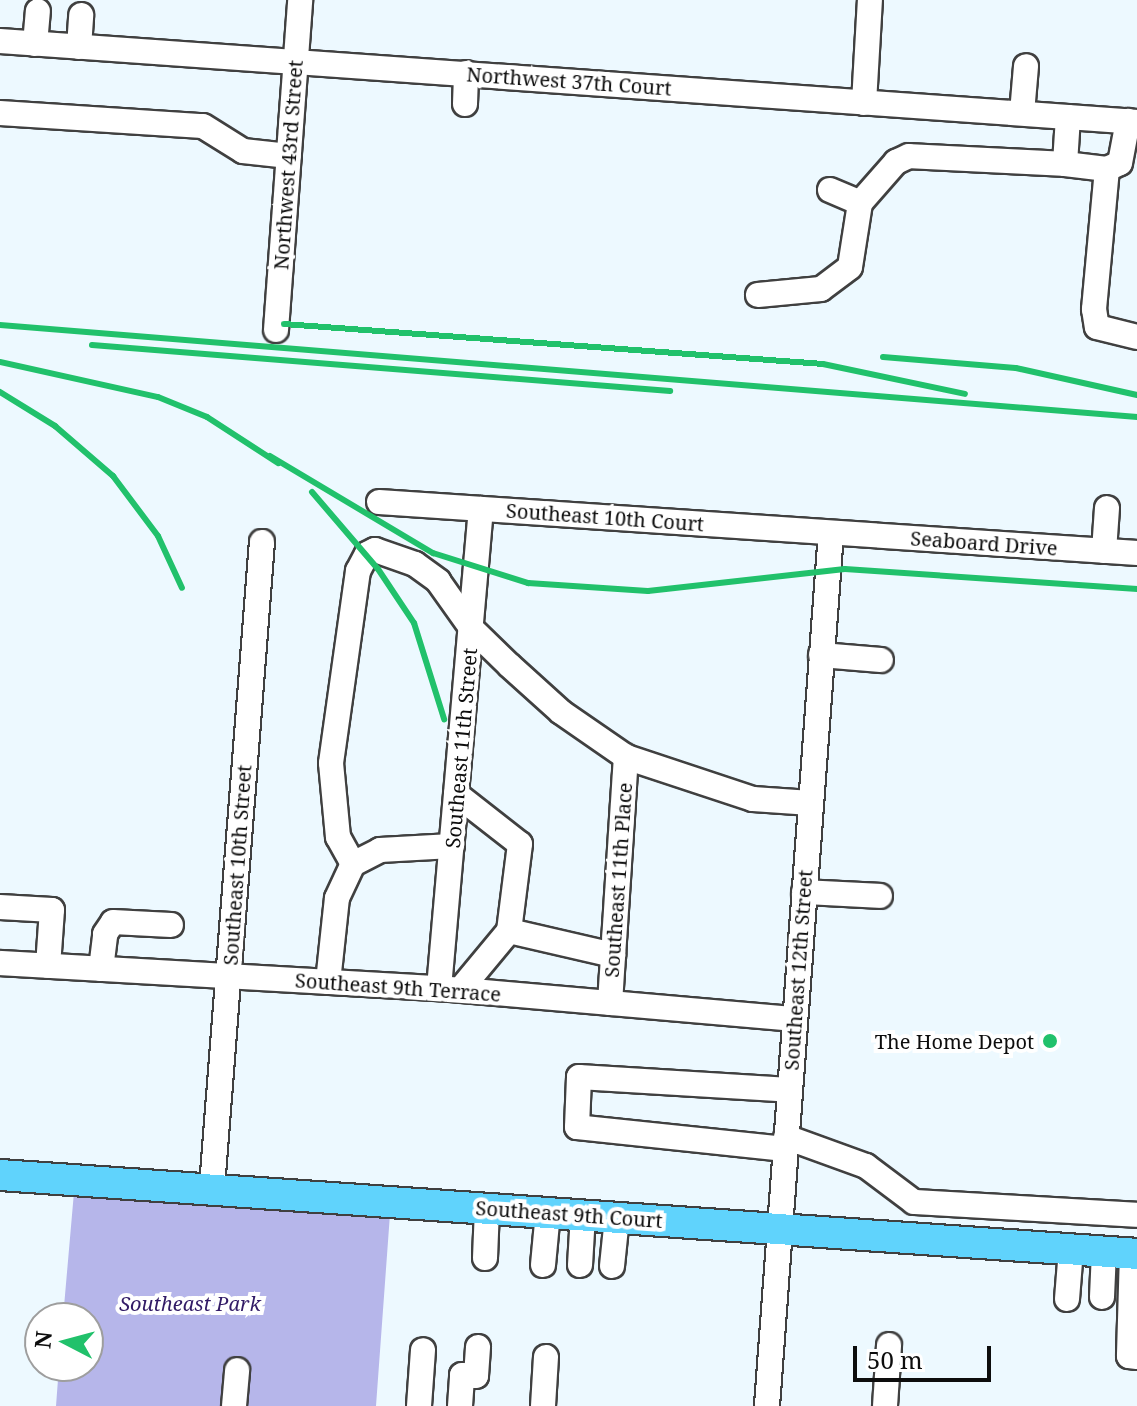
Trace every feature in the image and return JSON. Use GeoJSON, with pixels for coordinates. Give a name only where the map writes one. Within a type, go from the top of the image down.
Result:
{"type":"FeatureCollection","features":[{"type":"Feature","properties":{"kind":"main road","name":"Southeast 9th Court"},"geometry":{"type":"LineString","coordinates":[[0,1175],[212,1187],[1124,1253]]}},
{"type":"Feature","properties":{"kind":"street","name":"Northwest 43rd Street"},"geometry":{"type":"LineString","coordinates":[[276,330],[300,0]]}},
{"type":"Feature","properties":{"kind":"street"},"geometry":{"type":"LineString","coordinates":[[35,44],[38,11]]}},
{"type":"Feature","properties":{"kind":"street"},"geometry":{"type":"LineString","coordinates":[[79,47],[81,15]]}},
{"type":"Feature","properties":{"kind":"street"},"geometry":{"type":"LineString","coordinates":[[862,15],[864,103]]}},
{"type":"Feature","properties":{"kind":"street","name":"Northwest 37th Court"},"geometry":{"type":"LineString","coordinates":[[0,41],[1132,122]]}},
{"type":"Feature","properties":{"kind":"street"},"geometry":{"type":"LineString","coordinates":[[1022,113],[1026,66]]}},
{"type":"Feature","properties":{"kind":"street"},"geometry":{"type":"LineString","coordinates":[[465,104],[466,73]]}},
{"type":"Feature","properties":{"kind":"street"},"geometry":{"type":"LineString","coordinates":[[0,113],[203,126],[215,129],[243,151],[289,156]]}},
{"type":"Feature","properties":{"kind":"street"},"geometry":{"type":"LineString","coordinates":[[1065,164],[1068,117]]}},
{"type":"Feature","properties":{"kind":"street"},"geometry":{"type":"LineString","coordinates":[[758,295],[787,296],[821,289],[850,267],[860,203],[877,177],[909,156],[1107,169],[1120,163],[1132,122]]}},
{"type":"Feature","properties":{"kind":"street"},"geometry":{"type":"LineString","coordinates":[[1107,169],[1094,309],[1097,327],[1137,337]]}},
{"type":"Feature","properties":{"kind":"street"},"geometry":{"type":"LineString","coordinates":[[830,190],[860,203]]}},
{"type":"Feature","properties":{"kind":"street","name":"Southeast 10th Court"},"geometry":{"type":"LineString","coordinates":[[379,502],[831,533]]}},
{"type":"Feature","properties":{"kind":"street"},"geometry":{"type":"LineString","coordinates":[[1104,551],[1107,508]]}},
{"type":"Feature","properties":{"kind":"street","name":"Southeast 11th Street"},"geometry":{"type":"LineString","coordinates":[[450,989],[452,846],[481,509]]}},
{"type":"Feature","properties":{"kind":"street","name":"Seaboard Drive"},"geometry":{"type":"LineString","coordinates":[[831,533],[1137,553]]}},
{"type":"Feature","properties":{"kind":"street","name":"Southeast 12th Street"},"geometry":{"type":"LineString","coordinates":[[767,1406],[831,533]]}},
{"type":"Feature","properties":{"kind":"street","name":"Southeast 10th Street"},"geometry":{"type":"LineString","coordinates":[[212,1187],[262,542]]}},
{"type":"Feature","properties":{"kind":"street"},"geometry":{"type":"LineString","coordinates":[[353,864],[338,837],[331,763],[339,679],[358,571],[367,554],[384,552],[415,564],[438,581],[472,629],[561,712],[626,757],[753,799],[811,803]]}},
{"type":"Feature","properties":{"kind":"street"},"geometry":{"type":"LineString","coordinates":[[821,655],[881,660]]}},
{"type":"Feature","properties":{"kind":"street","name":"Southeast 11th Place"},"geometry":{"type":"LineString","coordinates":[[610,1003],[626,757]]}},
{"type":"Feature","properties":{"kind":"street"},"geometry":{"type":"LineString","coordinates":[[450,989],[509,931],[520,844],[456,794]]}},
{"type":"Feature","properties":{"kind":"street"},"geometry":{"type":"LineString","coordinates":[[328,982],[337,898],[353,864],[380,850],[452,846]]}},
{"type":"Feature","properties":{"kind":"street"},"geometry":{"type":"LineString","coordinates":[[804,892],[880,896]]}},
{"type":"Feature","properties":{"kind":"street"},"geometry":{"type":"LineString","coordinates":[[0,907],[52,910],[48,966]]}},
{"type":"Feature","properties":{"kind":"street"},"geometry":{"type":"LineString","coordinates":[[101,969],[105,934],[113,922],[171,925]]}},
{"type":"Feature","properties":{"kind":"street"},"geometry":{"type":"LineString","coordinates":[[509,931],[613,955]]}},
{"type":"Feature","properties":{"kind":"street","name":"Southeast 9th Terrace"},"geometry":{"type":"LineString","coordinates":[[0,963],[450,989],[795,1019]]}},
{"type":"Feature","properties":{"kind":"street"},"geometry":{"type":"LineString","coordinates":[[790,1090],[579,1077],[577,1127],[786,1143],[866,1166],[914,1202],[1137,1215]]}},
{"type":"Feature","properties":{"kind":"street"},"geometry":{"type":"LineString","coordinates":[[485,1258],[487,1208]]}},
{"type":"Feature","properties":{"kind":"street"},"geometry":{"type":"LineString","coordinates":[[543,1265],[548,1212]]}},
{"type":"Feature","properties":{"kind":"street"},"geometry":{"type":"LineString","coordinates":[[580,1265],[583,1215]]}},
{"type":"Feature","properties":{"kind":"street"},"geometry":{"type":"LineString","coordinates":[[612,1266],[617,1218]]}},
{"type":"Feature","properties":{"kind":"street"},"geometry":{"type":"LineString","coordinates":[[1067,1299],[1071,1249]]}},
{"type":"Feature","properties":{"kind":"street"},"geometry":{"type":"LineString","coordinates":[[1102,1297],[1124,1253]]}},
{"type":"Feature","properties":{"kind":"street"},"geometry":{"type":"LineString","coordinates":[[1124,1253],[1129,1356],[1137,1357]]}},
{"type":"Feature","properties":{"kind":"street"},"geometry":{"type":"LineString","coordinates":[[885,1406],[889,1345]]}},
{"type":"Feature","properties":{"kind":"street"},"geometry":{"type":"LineString","coordinates":[[460,1406],[462,1375],[476,1376],[478,1347]]}},
{"type":"Feature","properties":{"kind":"street"},"geometry":{"type":"LineString","coordinates":[[419,1406],[423,1350]]}},
{"type":"Feature","properties":{"kind":"street"},"geometry":{"type":"LineString","coordinates":[[543,1406],[546,1357]]}},
{"type":"Feature","properties":{"kind":"street"},"geometry":{"type":"LineString","coordinates":[[234,1406],[237,1370]]}},
{"type":"Feature","properties":{"kind":"green space","name":"Southeast Park"},"geometry":{"type":"Polygon","coordinates":[[[74,1192],[390,1214],[376,1406],[56,1406],[58,1382],[104,1382],[104,1302],[64,1302],[74,1192]]]}},
{"type":"Feature","properties":{"kind":"railway"},"geometry":{"type":"LineString","coordinates":[[284,324],[823,364],[965,394]]}},
{"type":"Feature","properties":{"kind":"railway"},"geometry":{"type":"LineString","coordinates":[[0,325],[1137,417]]}},
{"type":"Feature","properties":{"kind":"railway"},"geometry":{"type":"LineString","coordinates":[[92,345],[670,391]]}},
{"type":"Feature","properties":{"kind":"railway"},"geometry":{"type":"LineString","coordinates":[[883,357],[1016,368],[1137,395]]}},
{"type":"Feature","properties":{"kind":"railway"},"geometry":{"type":"LineString","coordinates":[[0,362],[158,397],[207,417],[278,463]]}},
{"type":"Feature","properties":{"kind":"railway"},"geometry":{"type":"LineString","coordinates":[[0,392],[55,426],[113,476],[158,536],[182,588]]}},
{"type":"Feature","properties":{"kind":"railway"},"geometry":{"type":"LineString","coordinates":[[270,456],[433,553],[528,583],[648,591],[845,569],[1137,589]]}},
{"type":"Feature","properties":{"kind":"railway"},"geometry":{"type":"LineString","coordinates":[[312,492],[378,569],[414,623],[444,719]]}},
{"type":"Feature","properties":{"kind":"place","name":"The Home Depot"},"geometry":{"type":"Point","coordinates":[1050,1041]}}]}
